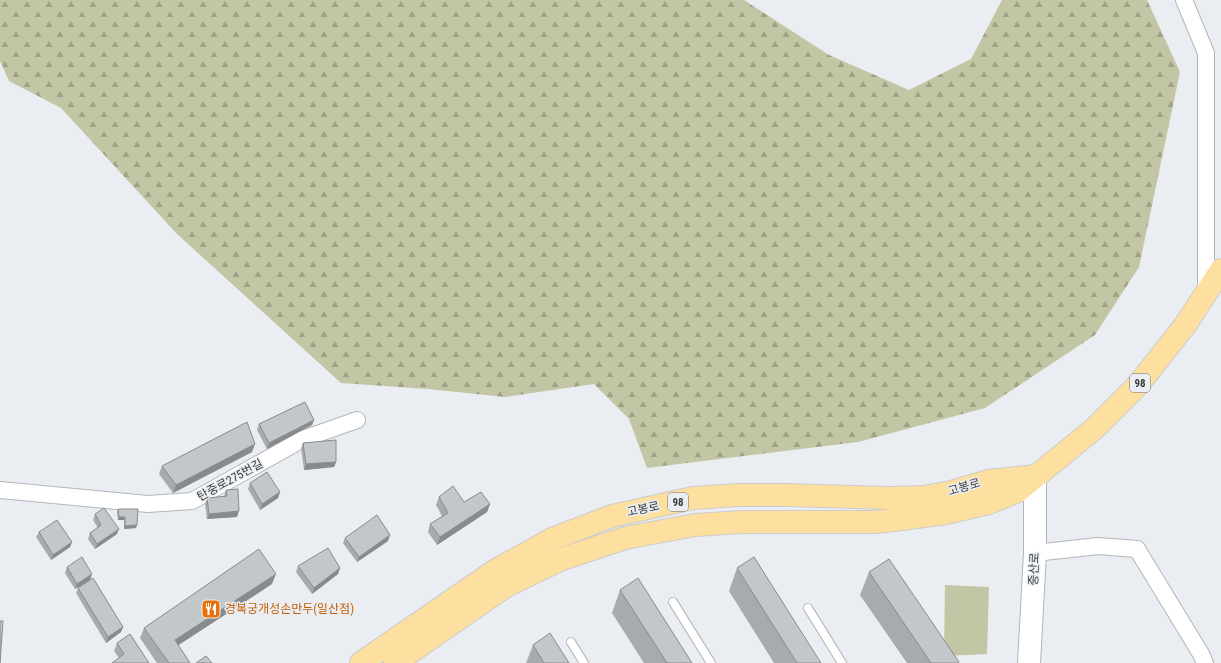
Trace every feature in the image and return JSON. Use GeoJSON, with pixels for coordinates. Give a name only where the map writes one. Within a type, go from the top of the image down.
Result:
{"type":"FeatureCollection","features":[{"type":"Feature","properties":{"kind":"main road","name":"고봉로"},"geometry":{"type":"LineString","coordinates":[[394,663],[506,586],[562,559],[625,538],[695,525],[742,522],[875,522],[946,513],[989,503],[1018,491],[1095,428],[1138,385],[1186,324],[1221,270]]}},
{"type":"Feature","properties":{"kind":"main road","name":"고봉로"},"geometry":{"type":"LineString","coordinates":[[361,663],[496,570],[552,539],[612,516],[693,498],[739,495],[924,498],[988,481],[1035,476]]}},
{"type":"Feature","properties":{"kind":"main road","name":"중산로"},"geometry":{"type":"LineString","coordinates":[[1029,663],[1035,553],[1035,476]]}},
{"type":"Feature","properties":{"kind":"street"},"geometry":{"type":"LineString","coordinates":[[1184,0],[1206,53],[1206,293]]}},
{"type":"Feature","properties":{"kind":"street","name":"탄중로275번길"},"geometry":{"type":"LineString","coordinates":[[0,490],[148,504],[192,501],[303,439],[357,420]]}},
{"type":"Feature","properties":{"kind":"street"},"geometry":{"type":"LineString","coordinates":[[1035,553],[1098,546],[1138,550],[1205,663]]}},
{"type":"Feature","properties":{"kind":"lane"},"geometry":{"type":"LineString","coordinates":[[673,602],[712,663]]}},
{"type":"Feature","properties":{"kind":"lane"},"geometry":{"type":"LineString","coordinates":[[808,608],[842,663]]}},
{"type":"Feature","properties":{"kind":"lane"},"geometry":{"type":"LineString","coordinates":[[571,642],[584,663]]}},
{"type":"Feature","properties":{"kind":"green space"},"geometry":{"type":"Polygon","coordinates":[[[0,0],[744,0],[829,55],[909,90],[971,59],[1002,0],[1147,0],[1180,72],[1139,267],[1095,335],[985,408],[858,442],[647,468],[629,419],[594,384],[505,397],[428,389],[341,383],[177,234],[61,108],[9,81],[0,61],[0,0]]]}},
{"type":"Feature","properties":{"kind":"green space"},"geometry":{"type":"Polygon","coordinates":[[[945,585],[989,587],[987,654],[944,656],[945,585]]]}},
{"type":"Feature","properties":{"kind":"building"},"geometry":{"type":"Polygon","coordinates":[[[305,402],[314,420],[269,443],[259,424],[305,402]]]}},
{"type":"Feature","properties":{"kind":"building"},"geometry":{"type":"Polygon","coordinates":[[[247,422],[255,444],[176,485],[162,466],[247,422]]]}},
{"type":"Feature","properties":{"kind":"building"},"geometry":{"type":"Polygon","coordinates":[[[336,440],[336,462],[306,464],[303,443],[336,440]]]}},
{"type":"Feature","properties":{"kind":"building"},"geometry":{"type":"Polygon","coordinates":[[[267,472],[280,492],[262,504],[250,483],[267,472]]]}},
{"type":"Feature","properties":{"kind":"building"},"geometry":{"type":"Polygon","coordinates":[[[453,486],[464,502],[481,492],[490,504],[440,537],[430,524],[448,513],[439,497],[453,486]]]}},
{"type":"Feature","properties":{"kind":"building"},"geometry":{"type":"Polygon","coordinates":[[[238,489],[239,511],[209,514],[207,498],[227,496],[226,490],[238,489]]]}},
{"type":"Feature","properties":{"kind":"building"},"geometry":{"type":"Polygon","coordinates":[[[104,508],[119,529],[97,544],[90,533],[101,525],[95,514],[104,508]]]}},
{"type":"Feature","properties":{"kind":"building"},"geometry":{"type":"Polygon","coordinates":[[[118,509],[138,509],[137,525],[125,526],[125,517],[119,517],[118,509]]]}},
{"type":"Feature","properties":{"kind":"building"},"geometry":{"type":"Polygon","coordinates":[[[377,515],[390,535],[359,557],[345,538],[377,515]]]}},
{"type":"Feature","properties":{"kind":"building"},"geometry":{"type":"Polygon","coordinates":[[[57,520],[72,542],[53,555],[39,532],[57,520]]]}},
{"type":"Feature","properties":{"kind":"building"},"geometry":{"type":"Polygon","coordinates":[[[328,548],[340,568],[314,588],[298,566],[328,548]]]}},
{"type":"Feature","properties":{"kind":"building"},"geometry":{"type":"Polygon","coordinates":[[[259,549],[276,574],[175,640],[190,663],[169,663],[144,628],[259,549]]]}},
{"type":"Feature","properties":{"kind":"building"},"geometry":{"type":"Polygon","coordinates":[[[82,557],[92,574],[77,584],[67,567],[82,557]]]}},
{"type":"Feature","properties":{"kind":"building"},"geometry":{"type":"Polygon","coordinates":[[[754,557],[821,663],[797,663],[737,568],[754,557]]]}},
{"type":"Feature","properties":{"kind":"building"},"geometry":{"type":"Polygon","coordinates":[[[889,559],[959,662],[958,663],[931,663],[869,572],[889,559]]]}},
{"type":"Feature","properties":{"kind":"building"},"geometry":{"type":"Polygon","coordinates":[[[93,578],[123,627],[108,637],[78,588],[93,578]]]}},
{"type":"Feature","properties":{"kind":"building"},"geometry":{"type":"Polygon","coordinates":[[[638,578],[692,663],[667,663],[620,590],[638,578]]]}},
{"type":"Feature","properties":{"kind":"building"},"geometry":{"type":"Polygon","coordinates":[[[0,621],[3,621],[0,663],[0,621]]]}},
{"type":"Feature","properties":{"kind":"building"},"geometry":{"type":"Polygon","coordinates":[[[550,633],[569,663],[544,663],[533,645],[550,633]]]}},
{"type":"Feature","properties":{"kind":"building"},"geometry":{"type":"Polygon","coordinates":[[[130,634],[149,663],[112,663],[124,654],[117,643],[130,634]]]}},
{"type":"Feature","properties":{"kind":"building"},"geometry":{"type":"Polygon","coordinates":[[[206,656],[212,663],[196,663],[206,656]]]}},
{"type":"Feature","properties":{"kind":"place","name":"경복궁개성손만두(일산점)"},"geometry":{"type":"Point","coordinates":[211,609]}}]}
